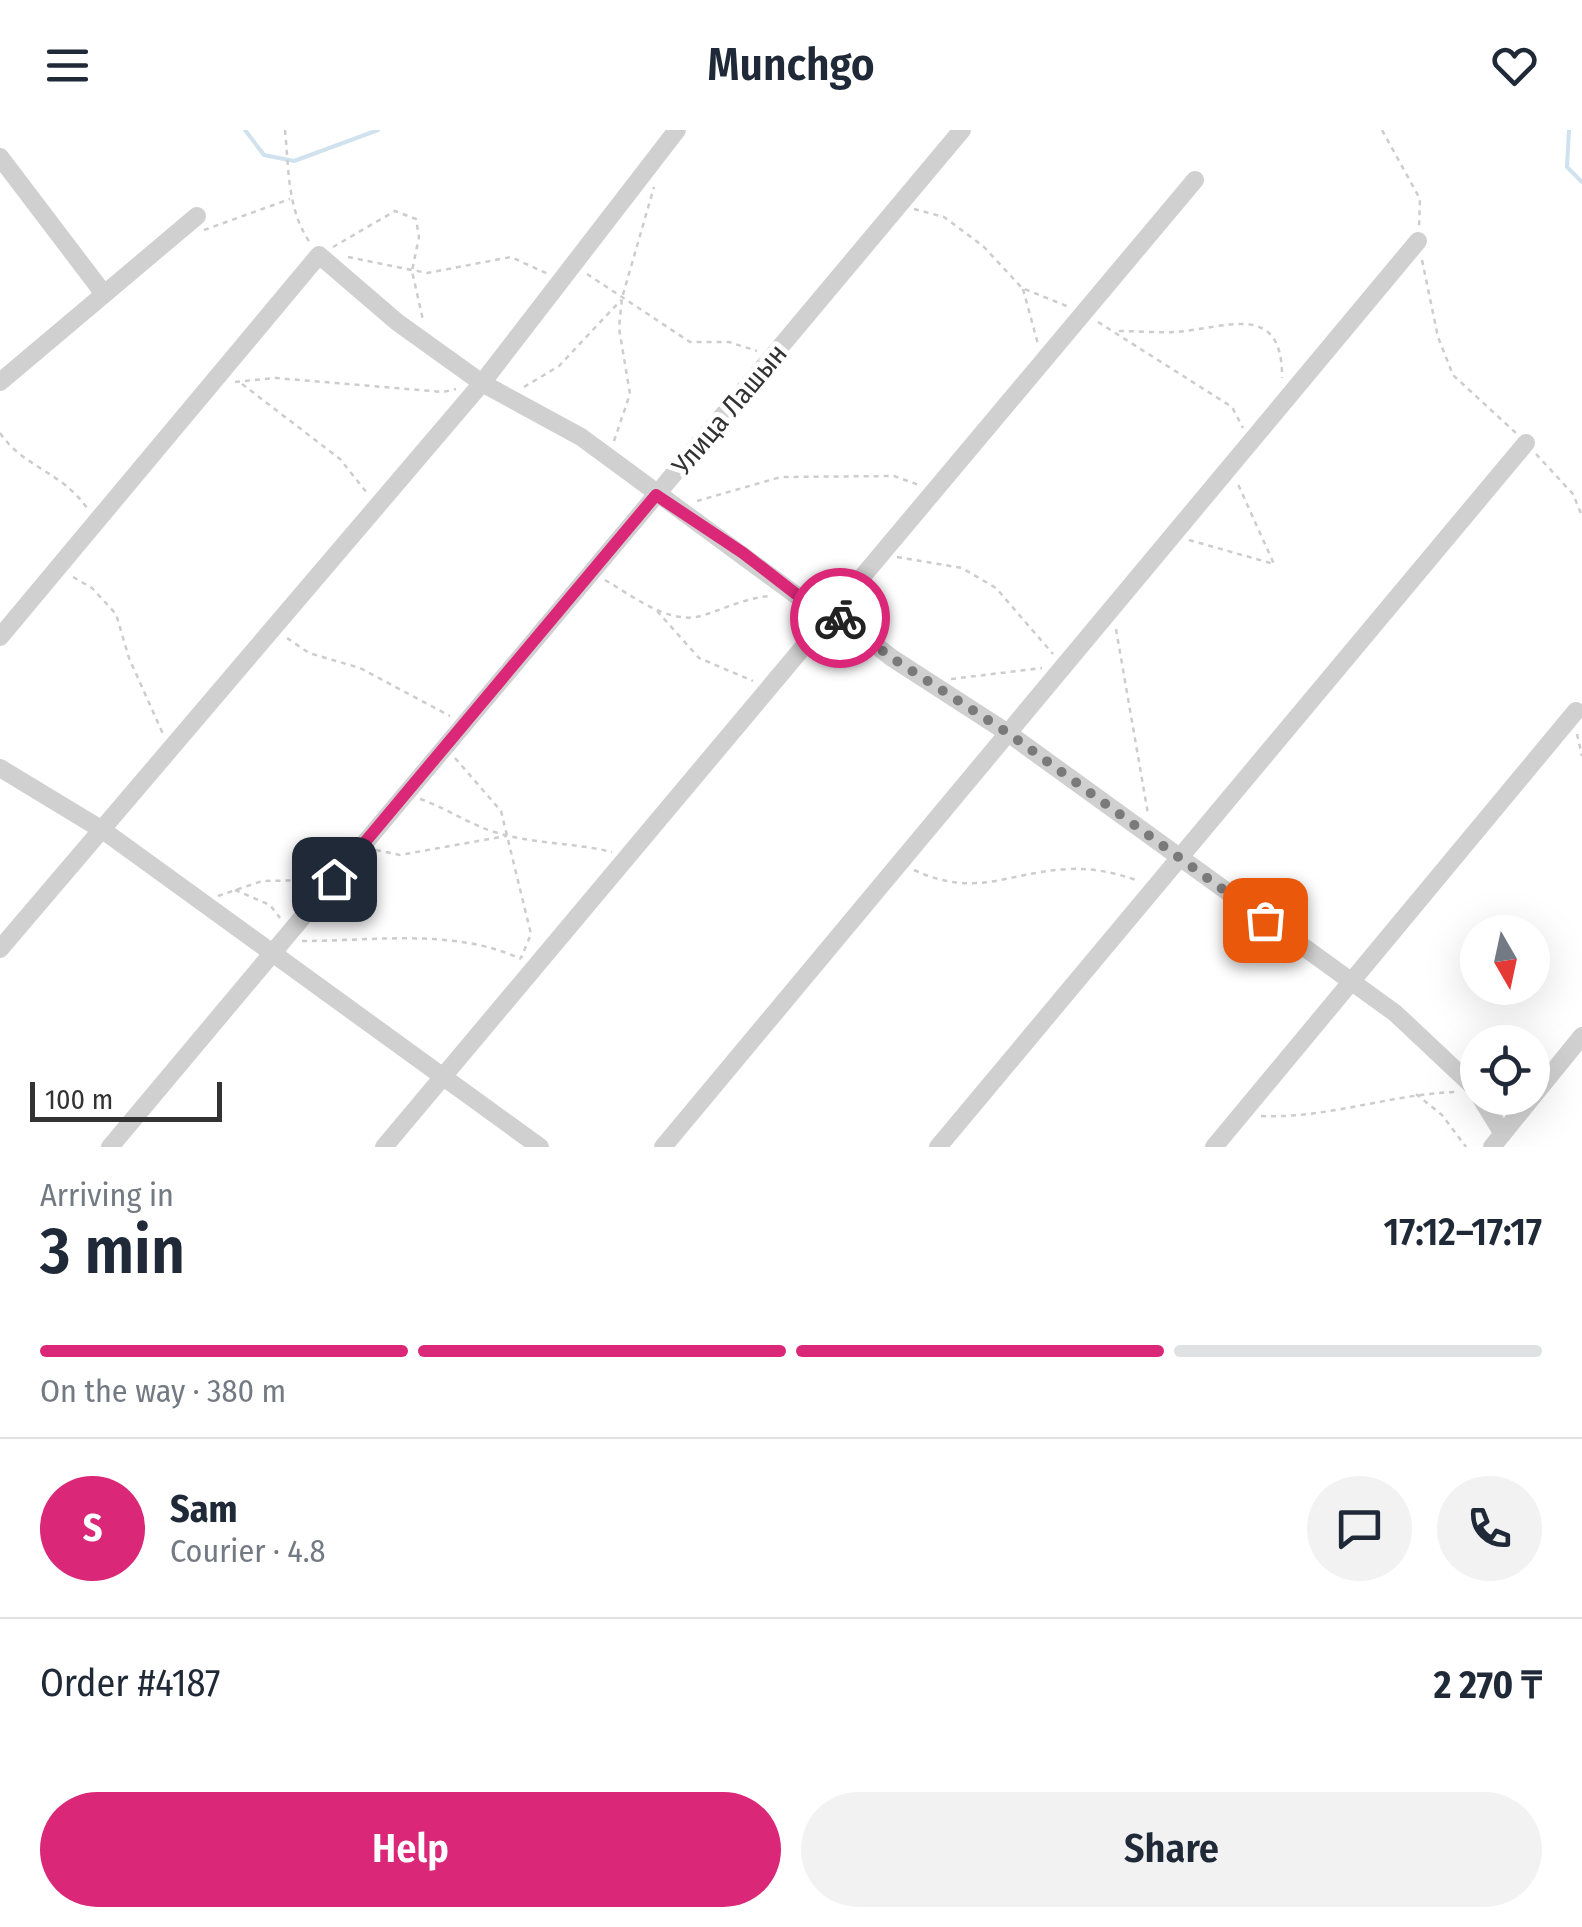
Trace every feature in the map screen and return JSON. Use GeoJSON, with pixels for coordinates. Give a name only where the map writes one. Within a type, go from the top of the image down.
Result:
{"type":"FeatureCollection","features":[{"type":"Feature","properties":{"kind":"street"},"geometry":{"type":"LineString","coordinates":[[0,949],[482,383],[677,130]]}},
{"type":"Feature","properties":{"kind":"street","name":"Улица Лашын"},"geometry":{"type":"LineString","coordinates":[[110,1147],[962,130]]}},
{"type":"Feature","properties":{"kind":"street"},"geometry":{"type":"LineString","coordinates":[[0,157],[104,294]]}},
{"type":"Feature","properties":{"kind":"street"},"geometry":{"type":"LineString","coordinates":[[384,1147],[1195,180]]}},
{"type":"Feature","properties":{"kind":"street"},"geometry":{"type":"LineString","coordinates":[[0,382],[198,216]]}},
{"type":"Feature","properties":{"kind":"street"},"geometry":{"type":"LineString","coordinates":[[663,1147],[1418,241]]}},
{"type":"Feature","properties":{"kind":"street"},"geometry":{"type":"LineString","coordinates":[[0,637],[319,255],[397,322],[482,383],[609,456],[656,495],[796,594],[833,612],[1180,856],[1395,1013],[1460,1075]]}},
{"type":"Feature","properties":{"kind":"street"},"geometry":{"type":"LineString","coordinates":[[938,1147],[1526,443]]}},
{"type":"Feature","properties":{"kind":"street"},"geometry":{"type":"LineString","coordinates":[[1214,1147],[1576,711]]}},
{"type":"Feature","properties":{"kind":"street"},"geometry":{"type":"LineString","coordinates":[[0,768],[104,831],[203,901],[278,946],[540,1147]]}},
{"type":"Feature","properties":{"kind":"street"},"geometry":{"type":"LineString","coordinates":[[1488,1115],[1498,1140],[1582,1036]]}},
{"type":"Feature","properties":{"kind":"path"},"geometry":{"type":"LineString","coordinates":[[285,130],[291,198],[301,230],[319,255],[395,210],[416,219],[419,237],[412,271],[427,340]]}},
{"type":"Feature","properties":{"kind":"path"},"geometry":{"type":"LineString","coordinates":[[1382,130],[1420,199],[1418,241],[1438,337],[1453,375],[1526,443],[1573,494],[1582,516]]}},
{"type":"Feature","properties":{"kind":"path"},"geometry":{"type":"LineString","coordinates":[[609,456],[630,394],[620,328],[622,298],[657,178]]}},
{"type":"Feature","properties":{"kind":"path"},"geometry":{"type":"LineString","coordinates":[[176,233],[213,229],[291,198]]}},
{"type":"Feature","properties":{"kind":"path"},"geometry":{"type":"LineString","coordinates":[[348,257],[428,274],[511,257],[566,272],[622,298],[690,342],[729,342],[772,356]]}},
{"type":"Feature","properties":{"kind":"path"},"geometry":{"type":"LineString","coordinates":[[1022,288],[1042,362]]}},
{"type":"Feature","properties":{"kind":"path"},"geometry":{"type":"LineString","coordinates":[[509,396],[559,366],[622,298]]}},
{"type":"Feature","properties":{"kind":"path"},"geometry":{"type":"LineString","coordinates":[[1116,330],[1176,332],[1249,322],[1269,334],[1282,360],[1282,404]]}},
{"type":"Feature","properties":{"kind":"path"},"geometry":{"type":"LineString","coordinates":[[210,385],[276,378],[443,392],[482,383]]}},
{"type":"Feature","properties":{"kind":"path"},"geometry":{"type":"LineString","coordinates":[[238,382],[340,460],[377,506]]}},
{"type":"Feature","properties":{"kind":"path"},"geometry":{"type":"LineString","coordinates":[[0,433],[10,447],[72,487],[96,522]]}},
{"type":"Feature","properties":{"kind":"path"},"geometry":{"type":"LineString","coordinates":[[1173,536],[1274,564],[1230,467]]}},
{"type":"Feature","properties":{"kind":"path"},"geometry":{"type":"LineString","coordinates":[[678,507],[781,477],[894,476],[934,491]]}},
{"type":"Feature","properties":{"kind":"path"},"geometry":{"type":"LineString","coordinates":[[881,554],[962,568],[996,588],[1064,666]]}},
{"type":"Feature","properties":{"kind":"path"},"geometry":{"type":"LineString","coordinates":[[57,568],[92,588],[116,614],[129,658],[161,725],[168,755]]}},
{"type":"Feature","properties":{"kind":"path"},"geometry":{"type":"LineString","coordinates":[[592,572],[657,610],[695,618],[754,597],[796,594]]}},
{"type":"Feature","properties":{"kind":"path"},"geometry":{"type":"LineString","coordinates":[[1112,608],[1152,837]]}},
{"type":"Feature","properties":{"kind":"path"},"geometry":{"type":"LineString","coordinates":[[657,610],[699,658],[768,690]]}},
{"type":"Feature","properties":{"kind":"path"},"geometry":{"type":"LineString","coordinates":[[274,629],[309,653],[360,668],[465,724]]}},
{"type":"Feature","properties":{"kind":"path"},"geometry":{"type":"LineString","coordinates":[[930,682],[1064,666]]}},
{"type":"Feature","properties":{"kind":"path"},"geometry":{"type":"LineString","coordinates":[[235,890],[270,906],[283,922],[278,946],[444,940],[490,944],[520,959],[530,934],[500,812],[445,747]]}},
{"type":"Feature","properties":{"kind":"path"},"geometry":{"type":"LineString","coordinates":[[406,794],[440,806],[468,824],[508,836],[572,842],[628,856]]}},
{"type":"Feature","properties":{"kind":"path"},"geometry":{"type":"LineString","coordinates":[[361,848],[400,854],[508,836]]}},
{"type":"Feature","properties":{"kind":"path"},"geometry":{"type":"LineString","coordinates":[[900,864],[936,880],[968,886],[1068,869],[1108,870],[1155,887]]}},
{"type":"Feature","properties":{"kind":"path"},"geometry":{"type":"LineString","coordinates":[[203,901],[262,881],[334,879]]}},
{"type":"Feature","properties":{"kind":"path"},"geometry":{"type":"LineString","coordinates":[[1240,1115],[1300,1117],[1414,1093],[1460,1092]]}},
{"type":"Feature","properties":{"kind":"path"},"geometry":{"type":"LineString","coordinates":[[1414,1093],[1442,1114],[1466,1147]]}},
{"type":"Feature","properties":{"kind":"waterway"},"geometry":{"type":"LineString","coordinates":[[245,130],[264,155],[294,161],[378,130]]}},
{"type":"Feature","properties":{"kind":"waterway"},"geometry":{"type":"LineString","coordinates":[[1569,130],[1567,167],[1582,182]]}},
{"type":"Feature","properties":{"kind":"way so far"},"geometry":{"type":"LineString","coordinates":[[840,618],[892,658],[1008,733],[1265,920]]}},
{"type":"Feature","properties":{"kind":"route"},"geometry":{"type":"LineString","coordinates":[[334,879],[656,495],[796,594],[840,618]]}}]}
